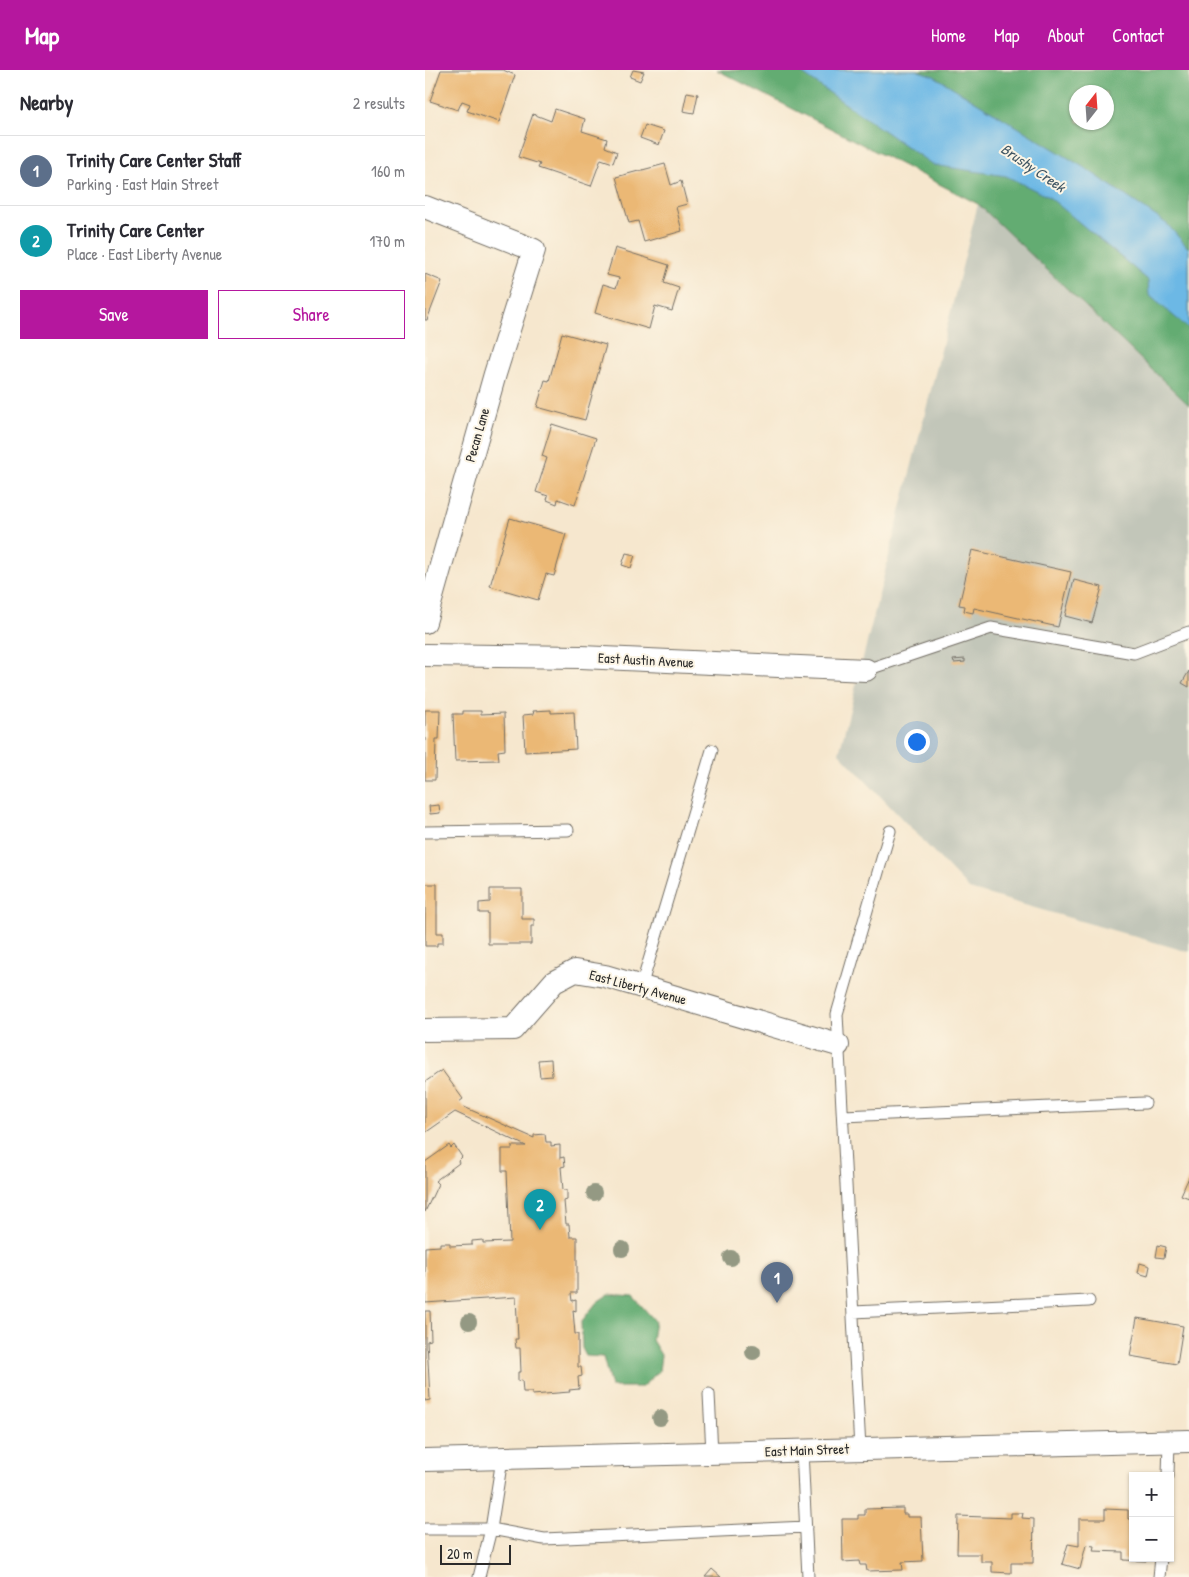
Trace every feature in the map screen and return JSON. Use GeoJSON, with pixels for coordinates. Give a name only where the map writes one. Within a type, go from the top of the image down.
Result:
{"type":"FeatureCollection","features":[{"type":"Feature","properties":{"kind":"street","name":"Pecan Lane"},"geometry":{"type":"LineString","coordinates":[[425,207],[534,250],[495,374],[425,622]]}},
{"type":"Feature","properties":{"kind":"street","name":"East Austin Avenue"},"geometry":{"type":"LineString","coordinates":[[425,655],[581,657],[866,670]]}},
{"type":"Feature","properties":{"kind":"street","name":"East Liberty Avenue"},"geometry":{"type":"LineString","coordinates":[[425,1030],[513,1029],[554,982],[575,971],[605,976],[838,1045]]}},
{"type":"Feature","properties":{"kind":"street","name":"East Main Street"},"geometry":{"type":"LineString","coordinates":[[425,1460],[1179,1441]]}},
{"type":"Feature","properties":{"kind":"lane"},"geometry":{"type":"LineString","coordinates":[[866,670],[991,628],[1134,653],[1189,632]]}},
{"type":"Feature","properties":{"kind":"lane"},"geometry":{"type":"LineString","coordinates":[[641,987],[712,750]]}},
{"type":"Feature","properties":{"kind":"lane"},"geometry":{"type":"LineString","coordinates":[[425,832],[568,830]]}},
{"type":"Feature","properties":{"kind":"lane"},"geometry":{"type":"LineString","coordinates":[[859,1449],[837,1014],[890,831]]}},
{"type":"Feature","properties":{"kind":"lane"},"geometry":{"type":"LineString","coordinates":[[843,1116],[1145,1103]]}},
{"type":"Feature","properties":{"kind":"lane"},"geometry":{"type":"LineString","coordinates":[[853,1312],[1089,1300]]}},
{"type":"Feature","properties":{"kind":"lane"},"geometry":{"type":"LineString","coordinates":[[709,1394],[712,1453]]}},
{"type":"Feature","properties":{"kind":"lane"},"geometry":{"type":"LineString","coordinates":[[1169,1472],[1179,1441]]}},
{"type":"Feature","properties":{"kind":"lane"},"geometry":{"type":"LineString","coordinates":[[803,1450],[808,1577]]}},
{"type":"Feature","properties":{"kind":"lane"},"geometry":{"type":"LineString","coordinates":[[479,1577],[491,1529],[502,1459]]}},
{"type":"Feature","properties":{"kind":"lane"},"geometry":{"type":"LineString","coordinates":[[425,1528],[491,1529],[544,1539],[806,1527]]}},
{"type":"Feature","properties":{"kind":"lane"},"geometry":{"type":"LineString","coordinates":[[1159,1577],[1161,1562]]}},
{"type":"Feature","properties":{"kind":"shaded area"},"geometry":{"type":"Polygon","coordinates":[[[978,204],[1189,405],[1189,952],[969,889],[839,753],[978,204]]]}},
{"type":"Feature","properties":{"kind":"green space"},"geometry":{"type":"Polygon","coordinates":[[[717,70],[1189,70],[1189,405],[978,204],[717,70]]]}},
{"type":"Feature","properties":{"kind":"green space"},"geometry":{"type":"Polygon","coordinates":[[[609,1294],[633,1296],[655,1321],[652,1340],[661,1355],[659,1371],[642,1387],[611,1387],[603,1357],[586,1356],[582,1348],[581,1322],[597,1302],[609,1294]]]}},
{"type":"Feature","properties":{"kind":"water","name":"Brushy Creek"},"geometry":{"type":"Polygon","coordinates":[[[797,70],[916,70],[934,76],[1088,170],[1167,224],[1189,249],[1189,329],[1149,295],[1148,280],[1049,197],[1006,176],[933,165],[797,70]]]}},
{"type":"Feature","properties":{"kind":"building"},"geometry":{"type":"Polygon","coordinates":[[[441,70],[503,70],[515,75],[499,122],[467,111],[470,104],[462,101],[458,110],[430,101],[441,70]]]}},
{"type":"Feature","properties":{"kind":"building"},"geometry":{"type":"Polygon","coordinates":[[[633,70],[644,72],[640,81],[630,77],[633,70]]]}},
{"type":"Feature","properties":{"kind":"building"},"geometry":{"type":"Polygon","coordinates":[[[687,92],[698,94],[694,113],[683,111],[687,92]]]}},
{"type":"Feature","properties":{"kind":"building"},"geometry":{"type":"Polygon","coordinates":[[[555,109],[585,119],[582,131],[607,139],[605,147],[617,152],[613,163],[601,159],[591,186],[538,168],[540,164],[518,157],[533,114],[551,121],[555,109]]]}},
{"type":"Feature","properties":{"kind":"building"},"geometry":{"type":"Polygon","coordinates":[[[645,125],[664,131],[659,145],[640,138],[645,125]]]}},
{"type":"Feature","properties":{"kind":"building"},"geometry":{"type":"Polygon","coordinates":[[[665,164],[671,185],[681,181],[687,204],[676,207],[682,231],[644,242],[638,221],[629,223],[616,177],[665,164]]]}},
{"type":"Feature","properties":{"kind":"building"},"geometry":{"type":"Polygon","coordinates":[[[615,248],[669,265],[664,283],[679,288],[672,311],[655,306],[649,329],[595,313],[603,284],[616,288],[619,278],[607,275],[615,248]]]}},
{"type":"Feature","properties":{"kind":"building"},"geometry":{"type":"Polygon","coordinates":[[[425,274],[442,281],[427,320],[425,320],[425,274]]]}},
{"type":"Feature","properties":{"kind":"building"},"geometry":{"type":"Polygon","coordinates":[[[562,333],[606,345],[585,420],[537,407],[545,380],[549,381],[562,333]]]}},
{"type":"Feature","properties":{"kind":"building"},"geometry":{"type":"Polygon","coordinates":[[[552,424],[596,438],[575,505],[558,499],[557,504],[547,500],[548,496],[536,492],[547,458],[542,456],[552,424]]]}},
{"type":"Feature","properties":{"kind":"building"},"geometry":{"type":"Polygon","coordinates":[[[510,518],[566,534],[554,576],[546,574],[538,600],[490,586],[510,518]]]}},
{"type":"Feature","properties":{"kind":"building"},"geometry":{"type":"Polygon","coordinates":[[[972,550],[1071,572],[1058,627],[974,608],[973,613],[964,611],[965,606],[959,605],[972,550]]]}},
{"type":"Feature","properties":{"kind":"building"},"geometry":{"type":"Polygon","coordinates":[[[626,553],[635,555],[631,568],[622,565],[626,553]]]}},
{"type":"Feature","properties":{"kind":"building"},"geometry":{"type":"Polygon","coordinates":[[[1074,580],[1102,587],[1092,623],[1065,616],[1074,580]]]}},
{"type":"Feature","properties":{"kind":"building"},"geometry":{"type":"Polygon","coordinates":[[[965,659],[965,662],[954,663],[953,660],[965,659]]]}},
{"type":"Feature","properties":{"kind":"building"},"geometry":{"type":"Polygon","coordinates":[[[1189,671],[1189,687],[1182,683],[1189,671]]]}},
{"type":"Feature","properties":{"kind":"building"},"geometry":{"type":"Polygon","coordinates":[[[425,710],[440,710],[439,739],[436,739],[435,780],[425,780],[425,710]]]}},
{"type":"Feature","properties":{"kind":"building"},"geometry":{"type":"Polygon","coordinates":[[[551,710],[551,713],[574,712],[576,749],[525,752],[523,715],[534,714],[533,711],[551,710]]]}},
{"type":"Feature","properties":{"kind":"building"},"geometry":{"type":"Polygon","coordinates":[[[463,711],[481,711],[481,714],[504,713],[505,750],[498,751],[499,760],[455,761],[453,714],[463,714],[463,711]]]}},
{"type":"Feature","properties":{"kind":"building"},"geometry":{"type":"Polygon","coordinates":[[[439,805],[440,813],[430,814],[429,806],[439,805]]]}},
{"type":"Feature","properties":{"kind":"building"},"geometry":{"type":"Polygon","coordinates":[[[425,884],[437,884],[437,933],[443,933],[443,943],[437,943],[437,946],[425,946],[425,884]]]}},
{"type":"Feature","properties":{"kind":"building"},"geometry":{"type":"Polygon","coordinates":[[[490,889],[522,889],[522,919],[534,919],[534,926],[531,926],[531,944],[488,944],[488,913],[479,913],[479,903],[490,902],[490,889]]]}},
{"type":"Feature","properties":{"kind":"building"},"geometry":{"type":"Polygon","coordinates":[[[551,1059],[552,1076],[540,1077],[538,1060],[551,1059]]]}},
{"type":"Feature","properties":{"kind":"building"},"geometry":{"type":"Polygon","coordinates":[[[442,1070],[463,1099],[459,1102],[464,1107],[534,1138],[534,1135],[545,1134],[546,1142],[551,1142],[551,1146],[560,1145],[560,1158],[564,1157],[565,1166],[561,1167],[563,1190],[567,1190],[567,1200],[564,1201],[566,1224],[569,1224],[570,1237],[577,1237],[577,1293],[571,1293],[572,1301],[576,1300],[576,1311],[573,1310],[575,1334],[578,1334],[578,1367],[581,1367],[582,1376],[578,1377],[579,1389],[569,1390],[570,1392],[532,1395],[532,1392],[523,1392],[522,1380],[518,1381],[518,1372],[521,1372],[520,1348],[516,1348],[515,1339],[518,1339],[516,1297],[425,1303],[425,1247],[440,1246],[440,1243],[450,1243],[450,1246],[472,1245],[472,1241],[483,1240],[483,1243],[510,1242],[507,1171],[502,1171],[502,1149],[512,1149],[512,1146],[526,1146],[455,1112],[425,1133],[425,1082],[442,1070]]]}},
{"type":"Feature","properties":{"kind":"building"},"geometry":{"type":"Polygon","coordinates":[[[449,1145],[451,1148],[454,1145],[462,1157],[458,1161],[459,1163],[435,1181],[438,1184],[425,1212],[425,1162],[449,1145]]]}},
{"type":"Feature","properties":{"kind":"building"},"geometry":{"type":"Polygon","coordinates":[[[1189,1177],[1189,1198],[1181,1195],[1189,1177]]]}},
{"type":"Feature","properties":{"kind":"building"},"geometry":{"type":"Polygon","coordinates":[[[1158,1245],[1166,1247],[1164,1258],[1156,1257],[1158,1245]]]}},
{"type":"Feature","properties":{"kind":"building"},"geometry":{"type":"Polygon","coordinates":[[[1140,1263],[1150,1266],[1148,1276],[1138,1273],[1140,1263]]]}},
{"type":"Feature","properties":{"kind":"building"},"geometry":{"type":"Polygon","coordinates":[[[425,1311],[430,1311],[431,1340],[427,1341],[430,1400],[425,1401],[425,1311]]]}},
{"type":"Feature","properties":{"kind":"building"},"geometry":{"type":"Polygon","coordinates":[[[1137,1318],[1183,1326],[1177,1364],[1130,1356],[1137,1318]]]}},
{"type":"Feature","properties":{"kind":"building"},"geometry":{"type":"Polygon","coordinates":[[[903,1508],[903,1514],[907,1514],[907,1517],[921,1517],[923,1561],[902,1562],[903,1570],[867,1571],[866,1565],[860,1565],[859,1561],[843,1562],[842,1519],[858,1519],[858,1515],[865,1515],[865,1509],[903,1508]]]}},
{"type":"Feature","properties":{"kind":"building"},"geometry":{"type":"Polygon","coordinates":[[[1105,1509],[1128,1510],[1129,1560],[1123,1560],[1123,1552],[1093,1551],[1094,1546],[1086,1545],[1080,1569],[1062,1564],[1068,1544],[1079,1546],[1079,1519],[1105,1519],[1105,1509]]]}},
{"type":"Feature","properties":{"kind":"building"},"geometry":{"type":"Polygon","coordinates":[[[1011,1513],[1023,1513],[1022,1518],[1034,1519],[1033,1563],[1011,1563],[1011,1573],[992,1572],[992,1562],[981,1562],[981,1554],[957,1554],[958,1516],[1011,1518],[1011,1513]]]}},
{"type":"Feature","properties":{"kind":"building"},"geometry":{"type":"Polygon","coordinates":[[[712,1569],[721,1577],[705,1577],[712,1569]]]}},
{"type":"Feature","properties":{"kind":"place","name":"Trinity Care Center"},"geometry":{"type":"Point","coordinates":[540,1230]}},
{"type":"Feature","properties":{"kind":"place","name":"Trinity Care Center Staff"},"geometry":{"type":"Point","coordinates":[777,1303]}}]}
